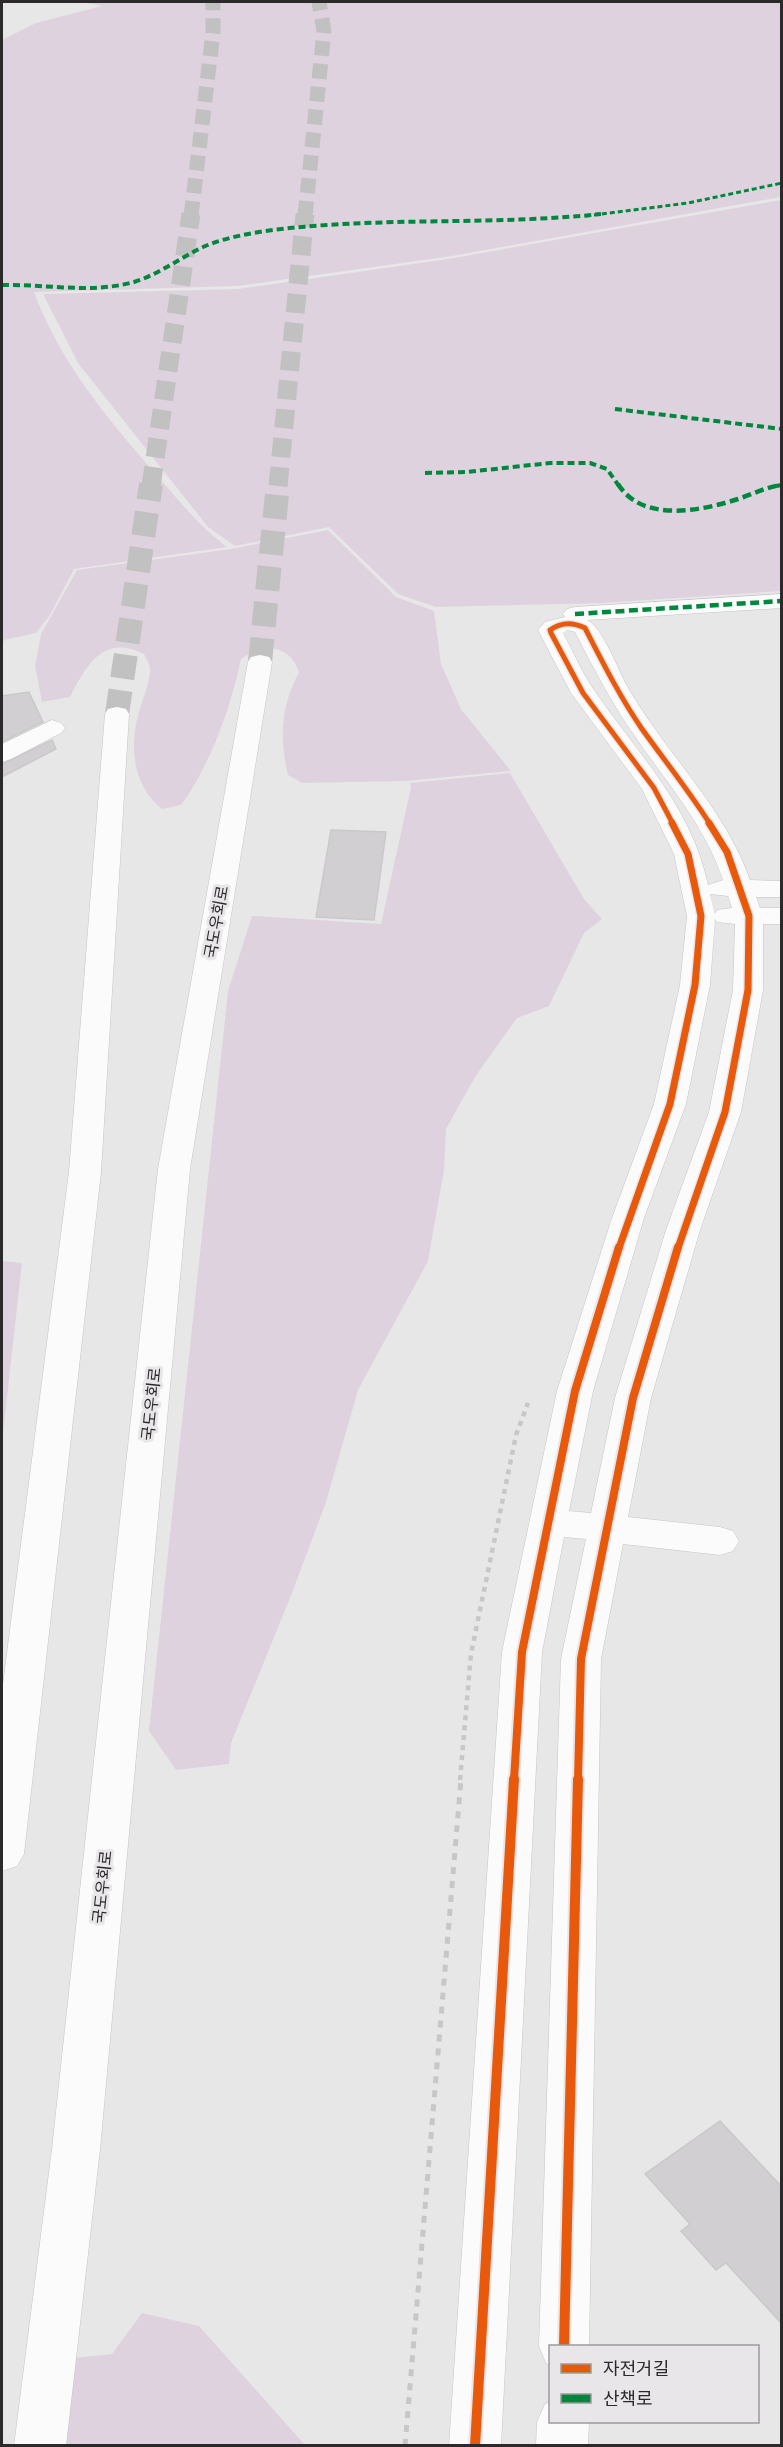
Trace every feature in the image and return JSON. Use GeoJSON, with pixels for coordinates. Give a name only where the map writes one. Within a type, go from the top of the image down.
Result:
{"type":"FeatureCollection","features":[{"type":"Feature","properties":{"kind":"main road"},"geometry":{"type":"LineString","coordinates":[[575,614],[782,601]]}},
{"type":"Feature","properties":{"kind":"main road"},"geometry":{"type":"LineString","coordinates":[[475,2445],[522,1653],[575,1391],[628,1218],[670,1104],[695,986],[699,902],[688,854],[654,788],[583,693],[551,633],[550,630],[557,624],[569,623],[585,628],[615,687],[643,730],[685,784],[763,913]]}},
{"type":"Feature","properties":{"kind":"main road","name":"국도우회로"},"geometry":{"type":"LineString","coordinates":[[40,2445],[76,2150],[174,1168],[260,662]]}},
{"type":"Feature","properties":{"kind":"main road"},"geometry":{"type":"LineString","coordinates":[[2,1854],[85,1172],[117,714]]}},
{"type":"Feature","properties":{"kind":"main road"},"geometry":{"type":"LineString","coordinates":[[2,754],[52,728]]}},
{"type":"Feature","properties":{"kind":"main road"},"geometry":{"type":"LineString","coordinates":[[564,2345],[581,1659],[633,1398],[683,1230],[725,1112],[748,990],[748,970],[763,913],[782,889]]}},
{"type":"Feature","properties":{"kind":"main road"},"geometry":{"type":"LineString","coordinates":[[699,902],[763,913]]}},
{"type":"Feature","properties":{"kind":"main road"},"geometry":{"type":"LineString","coordinates":[[549,1522],[720,1541]]}},
{"type":"Feature","properties":{"kind":"main road"},"geometry":{"type":"LineString","coordinates":[[562,2445],[563,2423]]}},
{"type":"Feature","properties":{"kind":"shaded area"},"geometry":{"type":"Polygon","coordinates":[[[82,2],[781,2],[781,197],[452,256],[238,286],[34,292],[57,342],[103,411],[190,513],[227,547],[74,569],[50,615],[36,633],[4,640],[2,646],[2,40],[36,23],[102,6],[82,2]]]}},
{"type":"Feature","properties":{"kind":"shaded area"},"geometry":{"type":"Polygon","coordinates":[[[781,200],[781,591],[602,603],[436,607],[398,594],[329,527],[235,546],[208,527],[78,363],[43,294],[238,289],[448,259],[781,200]]]}},
{"type":"Feature","properties":{"kind":"shaded area"},"geometry":{"type":"Polygon","coordinates":[[[328,530],[396,597],[434,611],[441,664],[461,709],[511,771],[406,781],[302,783],[288,775],[283,748],[285,710],[299,672],[289,656],[282,651],[267,648],[241,659],[225,716],[201,772],[181,805],[162,809],[145,790],[136,767],[134,754],[135,729],[150,671],[144,654],[130,649],[107,650],[90,664],[70,697],[42,702],[35,666],[41,634],[77,570],[231,549],[328,530]]]}},
{"type":"Feature","properties":{"kind":"shaded area"},"geometry":{"type":"Polygon","coordinates":[[[510,773],[584,899],[602,919],[584,933],[549,1006],[517,1018],[475,1077],[446,1129],[444,1170],[428,1261],[358,1390],[326,1502],[231,1743],[229,1764],[176,1770],[149,1731],[228,991],[252,916],[381,924],[410,783],[510,773]]]}},
{"type":"Feature","properties":{"kind":"shaded area"},"geometry":{"type":"Polygon","coordinates":[[[2,1261],[22,1263],[2,1442],[2,1261]]]}},
{"type":"Feature","properties":{"kind":"shaded area"},"geometry":{"type":"Polygon","coordinates":[[[142,2313],[199,2326],[305,2445],[65,2446],[74,2358],[112,2354],[142,2313]]]}},
{"type":"Feature","properties":{"kind":"building"},"geometry":{"type":"Polygon","coordinates":[[[29,692],[43,722],[2,742],[2,696],[29,692]]]}},
{"type":"Feature","properties":{"kind":"building"},"geometry":{"type":"Polygon","coordinates":[[[52,740],[56,749],[2,777],[2,764],[52,740]]]}},
{"type":"Feature","properties":{"kind":"building"},"geometry":{"type":"Polygon","coordinates":[[[331,830],[386,832],[374,920],[316,917],[331,830]]]}},
{"type":"Feature","properties":{"kind":"building"},"geometry":{"type":"Polygon","coordinates":[[[720,2121],[782,2187],[782,2324],[726,2263],[716,2270],[681,2231],[690,2224],[645,2174],[720,2121]]]}},
{"type":"Feature","properties":{"kind":"tunnel"},"geometry":{"type":"LineString","coordinates":[[191,216],[213,33],[213,2]]}},
{"type":"Feature","properties":{"kind":"tunnel"},"geometry":{"type":"LineString","coordinates":[[305,216],[324,31],[319,2]]}},
{"type":"Feature","properties":{"kind":"tunnel"},"geometry":{"type":"LineString","coordinates":[[151,486],[191,214]]}},
{"type":"Feature","properties":{"kind":"tunnel"},"geometry":{"type":"LineString","coordinates":[[278,486],[305,214]]}},
{"type":"Feature","properties":{"kind":"tunnel"},"geometry":{"type":"LineString","coordinates":[[117,714],[151,484]]}},
{"type":"Feature","properties":{"kind":"tunnel"},"geometry":{"type":"LineString","coordinates":[[260,662],[278,484]]}},
{"type":"Feature","properties":{"kind":"marked path"},"geometry":{"type":"LineString","coordinates":[[2,285],[85,288],[133,282],[211,244],[264,232],[345,224],[496,221],[589,216],[720,198],[782,183]]}},
{"type":"Feature","properties":{"kind":"marked path"},"geometry":{"type":"LineString","coordinates":[[615,409],[782,429]]}},
{"type":"Feature","properties":{"kind":"marked path"},"geometry":{"type":"LineString","coordinates":[[425,473],[467,472],[550,463],[590,463],[607,469],[631,499],[639,504],[663,510],[689,510],[714,506],[782,485]]}},
{"type":"Feature","properties":{"kind":"marked path"},"geometry":{"type":"LineString","coordinates":[[575,614],[782,601]]}},
{"type":"Feature","properties":{"kind":"cycle path"},"geometry":{"type":"LineString","coordinates":[[475,2446],[522,1652],[575,1391],[628,1218],[670,1104],[695,985],[701,916],[688,854],[654,788],[583,693],[551,633],[550,630],[554,627],[567,623],[585,628],[615,687],[643,730],[685,784],[727,852],[749,916],[748,990],[725,1112],[683,1230],[633,1398],[581,1659],[564,2345]]}}]}
